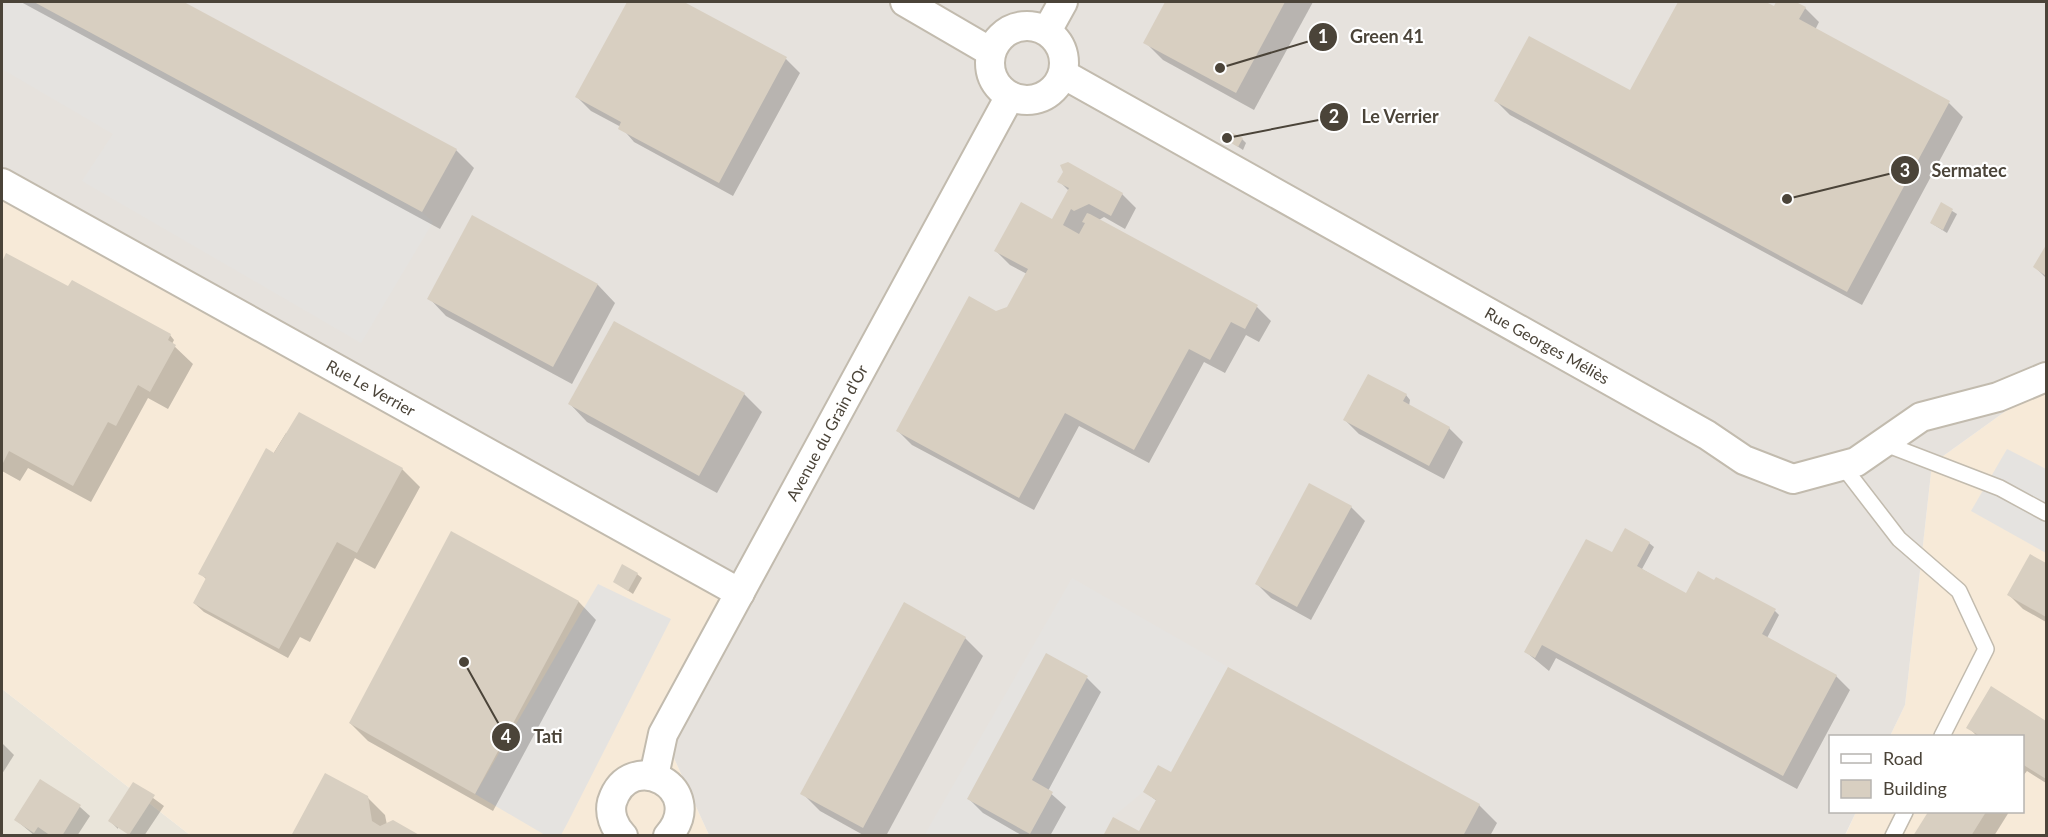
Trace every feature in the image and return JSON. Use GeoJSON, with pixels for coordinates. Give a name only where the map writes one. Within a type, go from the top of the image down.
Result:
{"type":"FeatureCollection","features":[{"type":"Feature","properties":{"kind":"street"},"geometry":{"type":"LineString","coordinates":[[905,2],[991,52]]}},
{"type":"Feature","properties":{"kind":"street"},"geometry":{"type":"LineString","coordinates":[[1047,31],[1063,2]]}},
{"type":"Feature","properties":{"kind":"street"},"geometry":{"type":"LineString","coordinates":[[1020,26],[1036,26],[1047,31],[1059,43],[1064,60],[1063,74],[1048,94],[1032,100],[1010,96],[997,85],[991,69],[991,52],[1003,34],[1020,26]]}},
{"type":"Feature","properties":{"kind":"street","name":"Rue Georges Méliès"},"geometry":{"type":"LineString","coordinates":[[1063,74],[1707,435],[1744,460],[1793,479],[1856,462],[1921,417],[1998,397],[2046,379]]}},
{"type":"Feature","properties":{"kind":"street","name":"Avenue du Grain d'Or"},"geometry":{"type":"LineString","coordinates":[[654,776],[663,734],[1010,96]]}},
{"type":"Feature","properties":{"kind":"street","name":"Rue Le Verrier"},"geometry":{"type":"LineString","coordinates":[[2,183],[740,593]]}},
{"type":"Feature","properties":{"kind":"street"},"geometry":{"type":"LineString","coordinates":[[619,834],[611,807],[615,794],[625,782],[636,776],[654,776],[669,784],[679,800],[678,833]]}},
{"type":"Feature","properties":{"kind":"lane"},"geometry":{"type":"LineString","coordinates":[[1883,443],[2000,488],[2046,513]]}},
{"type":"Feature","properties":{"kind":"lane"},"geometry":{"type":"LineString","coordinates":[[1842,465],[1899,538],[1959,591],[1986,649],[1943,735]]}},
{"type":"Feature","properties":{"kind":"lane"},"geometry":{"type":"LineString","coordinates":[[1893,836],[1904,813]]}},
{"type":"Feature","properties":{"kind":"shaded area"},"geometry":{"type":"Polygon","coordinates":[[[2,2],[2046,2],[2046,382],[1932,464],[1905,705],[1890,735],[1829,735],[1829,813],[1856,813],[1845,835],[709,835],[663,734],[740,593],[2,183],[2,2]]]}},
{"type":"Feature","properties":{"kind":"shaded area"},"geometry":{"type":"Polygon","coordinates":[[[2,2],[34,2],[422,212],[433,222],[361,343],[82,181],[113,134],[2,69],[2,2]]]}},
{"type":"Feature","properties":{"kind":"shaded area"},"geometry":{"type":"Polygon","coordinates":[[[2,183],[740,593],[663,734],[709,835],[190,835],[2,689],[2,183]]]}},
{"type":"Feature","properties":{"kind":"shaded area"},"geometry":{"type":"Polygon","coordinates":[[[2046,382],[2046,835],[1845,836],[1856,813],[2024,813],[2024,735],[1890,735],[1905,705],[1932,464],[2046,382]]]}},
{"type":"Feature","properties":{"kind":"shaded area"},"geometry":{"type":"Polygon","coordinates":[[[2007,449],[2046,469],[2046,553],[1971,511],[2007,449]]]}},
{"type":"Feature","properties":{"kind":"shaded area"},"geometry":{"type":"Polygon","coordinates":[[[1072,578],[1228,667],[1171,772],[1158,766],[1143,792],[1113,817],[1103,835],[924,836],[1072,578]]]}},
{"type":"Feature","properties":{"kind":"shaded area"},"geometry":{"type":"Polygon","coordinates":[[[598,584],[671,619],[561,835],[545,835],[475,794],[598,584]]]}},
{"type":"Feature","properties":{"kind":"shaded area"},"geometry":{"type":"Polygon","coordinates":[[[2,689],[190,835],[2,835],[2,689]]]}},
{"type":"Feature","properties":{"kind":"building"},"geometry":{"type":"Polygon","coordinates":[[[34,2],[184,2],[457,149],[422,212],[34,2]]]}},
{"type":"Feature","properties":{"kind":"building"},"geometry":{"type":"Polygon","coordinates":[[[627,2],[686,3],[787,57],[719,183],[618,129],[621,122],[575,97],[627,2]]]}},
{"type":"Feature","properties":{"kind":"building"},"geometry":{"type":"Polygon","coordinates":[[[1165,2],[1285,2],[1236,93],[1143,43],[1165,2]]]}},
{"type":"Feature","properties":{"kind":"building"},"geometry":{"type":"Polygon","coordinates":[[[1678,2],[1766,2],[1774,6],[1776,2],[1796,2],[1806,7],[1799,19],[1950,101],[1847,292],[1494,101],[1529,36],[1630,90],[1678,2]]]}},
{"type":"Feature","properties":{"kind":"building"},"geometry":{"type":"Polygon","coordinates":[[[1231,132],[1243,138],[1238,147],[1226,140],[1231,132]]]}},
{"type":"Feature","properties":{"kind":"building"},"geometry":{"type":"Polygon","coordinates":[[[1068,162],[1123,193],[1111,216],[1089,204],[1074,211],[1071,209],[1063,225],[1079,234],[1085,223],[1082,222],[1087,213],[1090,214],[1258,305],[1245,329],[1231,322],[1210,360],[1189,349],[1134,450],[1065,413],[1019,498],[896,431],[969,296],[996,311],[1007,307],[1028,269],[994,251],[1021,202],[1052,219],[1069,188],[1057,182],[1063,172],[1060,165],[1068,162]]]}},
{"type":"Feature","properties":{"kind":"building"},"geometry":{"type":"Polygon","coordinates":[[[1941,202],[1953,209],[1943,230],[1930,223],[1941,202]]]}},
{"type":"Feature","properties":{"kind":"building"},"geometry":{"type":"Polygon","coordinates":[[[472,215],[598,284],[553,367],[427,299],[472,215]]]}},
{"type":"Feature","properties":{"kind":"building"},"geometry":{"type":"Polygon","coordinates":[[[2046,245],[2046,276],[2033,267],[2046,245]]]}},
{"type":"Feature","properties":{"kind":"building"},"geometry":{"type":"Polygon","coordinates":[[[6,253],[68,286],[72,280],[171,334],[168,340],[176,345],[150,392],[138,385],[116,426],[108,422],[73,486],[9,451],[2,465],[2,262],[6,253]]]}},
{"type":"Feature","properties":{"kind":"building"},"geometry":{"type":"Polygon","coordinates":[[[614,321],[745,393],[699,476],[568,404],[614,321]]]}},
{"type":"Feature","properties":{"kind":"building"},"geometry":{"type":"Polygon","coordinates":[[[1368,374],[1407,394],[1403,401],[1450,427],[1429,466],[1343,420],[1368,374]]]}},
{"type":"Feature","properties":{"kind":"building"},"geometry":{"type":"Polygon","coordinates":[[[299,412],[403,468],[357,553],[337,542],[279,649],[193,603],[206,578],[198,574],[266,448],[274,453],[299,412]]]}},
{"type":"Feature","properties":{"kind":"building"},"geometry":{"type":"Polygon","coordinates":[[[1309,483],[1352,506],[1297,607],[1255,584],[1309,483]]]}},
{"type":"Feature","properties":{"kind":"building"},"geometry":{"type":"Polygon","coordinates":[[[1625,528],[1650,542],[1637,566],[1686,593],[1698,571],[1714,580],[1716,577],[1776,609],[1762,634],[1837,675],[1783,776],[1542,645],[1535,658],[1524,652],[1586,539],[1612,552],[1625,528]]]}},
{"type":"Feature","properties":{"kind":"building"},"geometry":{"type":"Polygon","coordinates":[[[451,531],[579,601],[475,794],[349,723],[451,531]]]}},
{"type":"Feature","properties":{"kind":"building"},"geometry":{"type":"Polygon","coordinates":[[[2030,554],[2046,563],[2046,617],[2007,595],[2030,554]]]}},
{"type":"Feature","properties":{"kind":"building"},"geometry":{"type":"Polygon","coordinates":[[[622,564],[638,573],[628,591],[613,582],[622,564]]]}},
{"type":"Feature","properties":{"kind":"building"},"geometry":{"type":"Polygon","coordinates":[[[904,602],[966,637],[863,828],[800,794],[904,602]]]}},
{"type":"Feature","properties":{"kind":"building"},"geometry":{"type":"Polygon","coordinates":[[[1046,653],[1088,676],[1032,780],[1053,792],[1030,834],[967,799],[1046,653]]]}},
{"type":"Feature","properties":{"kind":"building"},"geometry":{"type":"Polygon","coordinates":[[[1228,667],[1480,804],[1463,836],[1103,836],[1113,817],[1139,831],[1156,800],[1143,792],[1158,765],[1171,772],[1228,667]]]}},
{"type":"Feature","properties":{"kind":"building"},"geometry":{"type":"Polygon","coordinates":[[[1991,686],[2046,721],[2046,779],[2024,765],[2024,735],[1978,735],[1966,728],[1991,686]]]}},
{"type":"Feature","properties":{"kind":"building"},"geometry":{"type":"Polygon","coordinates":[[[325,773],[368,796],[372,821],[380,826],[393,820],[421,836],[291,836],[325,773]]]}},
{"type":"Feature","properties":{"kind":"building"},"geometry":{"type":"Polygon","coordinates":[[[40,779],[81,805],[62,836],[51,836],[38,827],[34,833],[14,820],[40,779]]]}},
{"type":"Feature","properties":{"kind":"building"},"geometry":{"type":"Polygon","coordinates":[[[133,782],[155,795],[129,835],[108,821],[133,782]]]}},
{"type":"Feature","properties":{"kind":"building"},"geometry":{"type":"Polygon","coordinates":[[[1927,813],[1985,813],[1971,836],[1913,836],[1927,813]]]}},
{"type":"Feature","properties":{"kind":"place","name":"Green 41"},"geometry":{"type":"Point","coordinates":[1220,68]}},
{"type":"Feature","properties":{"kind":"place","name":"Le Verrier"},"geometry":{"type":"Point","coordinates":[1227,138]}},
{"type":"Feature","properties":{"kind":"place","name":"Sermatec"},"geometry":{"type":"Point","coordinates":[1787,199]}},
{"type":"Feature","properties":{"kind":"place","name":"Tati"},"geometry":{"type":"Point","coordinates":[464,662]}}]}
